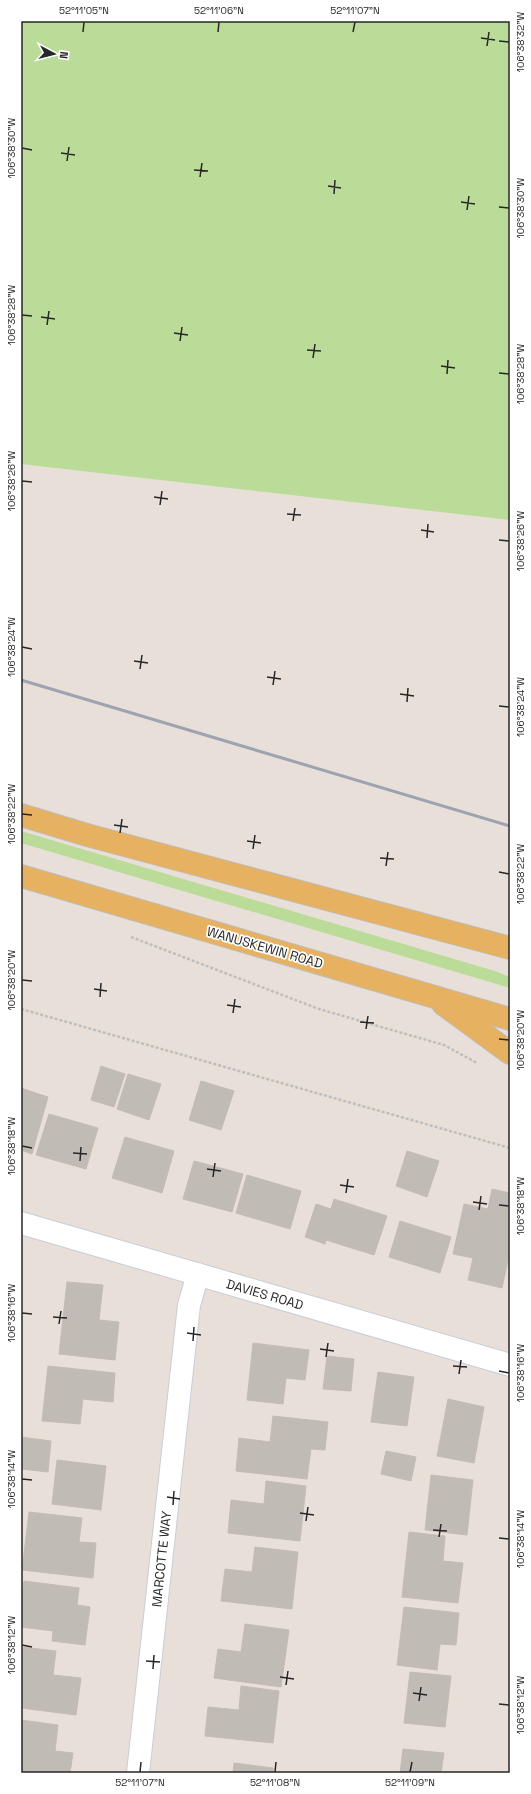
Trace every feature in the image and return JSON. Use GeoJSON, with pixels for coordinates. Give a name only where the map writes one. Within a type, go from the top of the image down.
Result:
{"type":"FeatureCollection","features":[{"type":"Feature","properties":{"kind":"main road"},"geometry":{"type":"LineString","coordinates":[[21,816],[510,948]]}},
{"type":"Feature","properties":{"kind":"main road","name":"WANUSKEWIN ROAD"},"geometry":{"type":"LineString","coordinates":[[21,876],[510,1019]]}},
{"type":"Feature","properties":{"kind":"main road"},"geometry":{"type":"LineString","coordinates":[[432,996],[510,1053]]}},
{"type":"Feature","properties":{"kind":"street","name":"DAVIES ROAD"},"geometry":{"type":"LineString","coordinates":[[21,1223],[510,1365]]}},
{"type":"Feature","properties":{"kind":"street","name":"MARCOTTE WAY"},"geometry":{"type":"LineString","coordinates":[[138,1773],[189,1305],[198,1274]]}},
{"type":"Feature","properties":{"kind":"path"},"geometry":{"type":"LineString","coordinates":[[128,936],[319,1009],[444,1045],[482,1066]]}},
{"type":"Feature","properties":{"kind":"path"},"geometry":{"type":"LineString","coordinates":[[21,1009],[510,1148]]}},
{"type":"Feature","properties":{"kind":"green space"},"geometry":{"type":"Polygon","coordinates":[[[21,21],[510,21],[510,520],[21,464],[21,21]]]}},
{"type":"Feature","properties":{"kind":"green space"},"geometry":{"type":"Polygon","coordinates":[[[21,831],[495,971],[510,977],[510,988],[21,843],[21,831]]]}},
{"type":"Feature","properties":{"kind":"building"},"geometry":{"type":"Polygon","coordinates":[[[101,1066],[125,1074],[114,1107],[91,1100],[101,1066]]]}},
{"type":"Feature","properties":{"kind":"building"},"geometry":{"type":"Polygon","coordinates":[[[128,1074],[161,1084],[149,1120],[117,1109],[128,1074]]]}},
{"type":"Feature","properties":{"kind":"building"},"geometry":{"type":"Polygon","coordinates":[[[201,1081],[234,1091],[221,1130],[189,1120],[201,1081]]]}},
{"type":"Feature","properties":{"kind":"building"},"geometry":{"type":"Polygon","coordinates":[[[21,1088],[48,1097],[32,1154],[21,1150],[21,1088]]]}},
{"type":"Feature","properties":{"kind":"building"},"geometry":{"type":"Polygon","coordinates":[[[49,1114],[98,1128],[86,1169],[36,1155],[49,1114]]]}},
{"type":"Feature","properties":{"kind":"building"},"geometry":{"type":"Polygon","coordinates":[[[125,1137],[174,1151],[162,1193],[112,1178],[125,1137]]]}},
{"type":"Feature","properties":{"kind":"building"},"geometry":{"type":"Polygon","coordinates":[[[407,1151],[439,1161],[427,1197],[396,1186],[407,1151]]]}},
{"type":"Feature","properties":{"kind":"building"},"geometry":{"type":"Polygon","coordinates":[[[194,1161],[243,1174],[232,1212],[183,1199],[194,1161]]]}},
{"type":"Feature","properties":{"kind":"building"},"geometry":{"type":"Polygon","coordinates":[[[247,1175],[301,1191],[290,1229],[236,1213],[247,1175]]]}},
{"type":"Feature","properties":{"kind":"building"},"geometry":{"type":"Polygon","coordinates":[[[492,1189],[510,1193],[510,1251],[502,1288],[468,1280],[473,1258],[453,1254],[464,1204],[488,1209],[492,1189]]]}},
{"type":"Feature","properties":{"kind":"building"},"geometry":{"type":"Polygon","coordinates":[[[334,1199],[387,1216],[374,1255],[326,1240],[325,1244],[305,1237],[316,1204],[331,1209],[334,1199]]]}},
{"type":"Feature","properties":{"kind":"building"},"geometry":{"type":"Polygon","coordinates":[[[400,1221],[451,1237],[440,1273],[389,1257],[400,1221]]]}},
{"type":"Feature","properties":{"kind":"building"},"geometry":{"type":"Polygon","coordinates":[[[67,1282],[103,1285],[99,1320],[119,1322],[115,1360],[59,1354],[67,1282]]]}},
{"type":"Feature","properties":{"kind":"building"},"geometry":{"type":"Polygon","coordinates":[[[253,1343],[309,1350],[305,1380],[286,1378],[283,1404],[247,1400],[253,1343]]]}},
{"type":"Feature","properties":{"kind":"building"},"geometry":{"type":"Polygon","coordinates":[[[327,1356],[354,1359],[351,1391],[323,1389],[327,1356]]]}},
{"type":"Feature","properties":{"kind":"building"},"geometry":{"type":"Polygon","coordinates":[[[48,1366],[115,1373],[113,1402],[83,1399],[80,1424],[42,1421],[48,1366]]]}},
{"type":"Feature","properties":{"kind":"building"},"geometry":{"type":"Polygon","coordinates":[[[378,1372],[414,1377],[407,1426],[371,1422],[378,1372]]]}},
{"type":"Feature","properties":{"kind":"building"},"geometry":{"type":"Polygon","coordinates":[[[448,1399],[484,1407],[474,1463],[437,1456],[448,1399]]]}},
{"type":"Feature","properties":{"kind":"building"},"geometry":{"type":"Polygon","coordinates":[[[273,1416],[328,1422],[325,1450],[311,1449],[307,1479],[236,1471],[239,1438],[270,1442],[273,1416]]]}},
{"type":"Feature","properties":{"kind":"building"},"geometry":{"type":"Polygon","coordinates":[[[21,1437],[51,1441],[48,1472],[21,1469],[21,1437]]]}},
{"type":"Feature","properties":{"kind":"building"},"geometry":{"type":"Polygon","coordinates":[[[386,1451],[416,1457],[411,1481],[381,1474],[386,1451]]]}},
{"type":"Feature","properties":{"kind":"building"},"geometry":{"type":"Polygon","coordinates":[[[57,1460],[106,1466],[101,1510],[52,1504],[57,1460]]]}},
{"type":"Feature","properties":{"kind":"building"},"geometry":{"type":"Polygon","coordinates":[[[431,1475],[473,1480],[467,1535],[425,1530],[431,1475]]]}},
{"type":"Feature","properties":{"kind":"building"},"geometry":{"type":"Polygon","coordinates":[[[266,1481],[306,1486],[300,1541],[228,1533],[231,1500],[264,1504],[266,1481]]]}},
{"type":"Feature","properties":{"kind":"building"},"geometry":{"type":"Polygon","coordinates":[[[29,1512],[82,1518],[79,1542],[96,1543],[93,1578],[22,1570],[29,1512]]]}},
{"type":"Feature","properties":{"kind":"building"},"geometry":{"type":"Polygon","coordinates":[[[409,1532],[445,1536],[443,1561],[463,1563],[458,1603],[402,1597],[409,1532]]]}},
{"type":"Feature","properties":{"kind":"building"},"geometry":{"type":"Polygon","coordinates":[[[255,1547],[298,1552],[292,1609],[221,1601],[225,1569],[252,1572],[255,1547]]]}},
{"type":"Feature","properties":{"kind":"building"},"geometry":{"type":"Polygon","coordinates":[[[24,1581],[79,1588],[77,1605],[90,1607],[85,1645],[52,1641],[53,1631],[21,1627],[21,1602],[24,1581]]]}},
{"type":"Feature","properties":{"kind":"building"},"geometry":{"type":"Polygon","coordinates":[[[404,1607],[459,1613],[456,1645],[440,1644],[437,1670],[397,1665],[404,1607]]]}},
{"type":"Feature","properties":{"kind":"building"},"geometry":{"type":"Polygon","coordinates":[[[245,1624],[289,1630],[281,1687],[214,1678],[218,1649],[241,1652],[245,1624]]]}},
{"type":"Feature","properties":{"kind":"building"},"geometry":{"type":"Polygon","coordinates":[[[21,1647],[56,1651],[53,1675],[81,1678],[76,1715],[21,1708],[21,1647]]]}},
{"type":"Feature","properties":{"kind":"building"},"geometry":{"type":"Polygon","coordinates":[[[410,1672],[451,1676],[445,1727],[404,1723],[410,1672]]]}},
{"type":"Feature","properties":{"kind":"building"},"geometry":{"type":"Polygon","coordinates":[[[241,1686],[279,1691],[273,1743],[205,1736],[208,1707],[239,1710],[241,1686]]]}},
{"type":"Feature","properties":{"kind":"building"},"geometry":{"type":"Polygon","coordinates":[[[21,1720],[58,1725],[55,1751],[73,1753],[70,1773],[21,1773],[21,1720]]]}},
{"type":"Feature","properties":{"kind":"building"},"geometry":{"type":"Polygon","coordinates":[[[403,1749],[444,1753],[441,1773],[400,1773],[403,1749]]]}},
{"type":"Feature","properties":{"kind":"building"},"geometry":{"type":"Polygon","coordinates":[[[234,1763],[273,1768],[273,1773],[233,1773],[234,1763]]]}},
{"type":"Feature","properties":{"kind":"railway"},"geometry":{"type":"LineString","coordinates":[[21,680],[510,826]]}}]}
